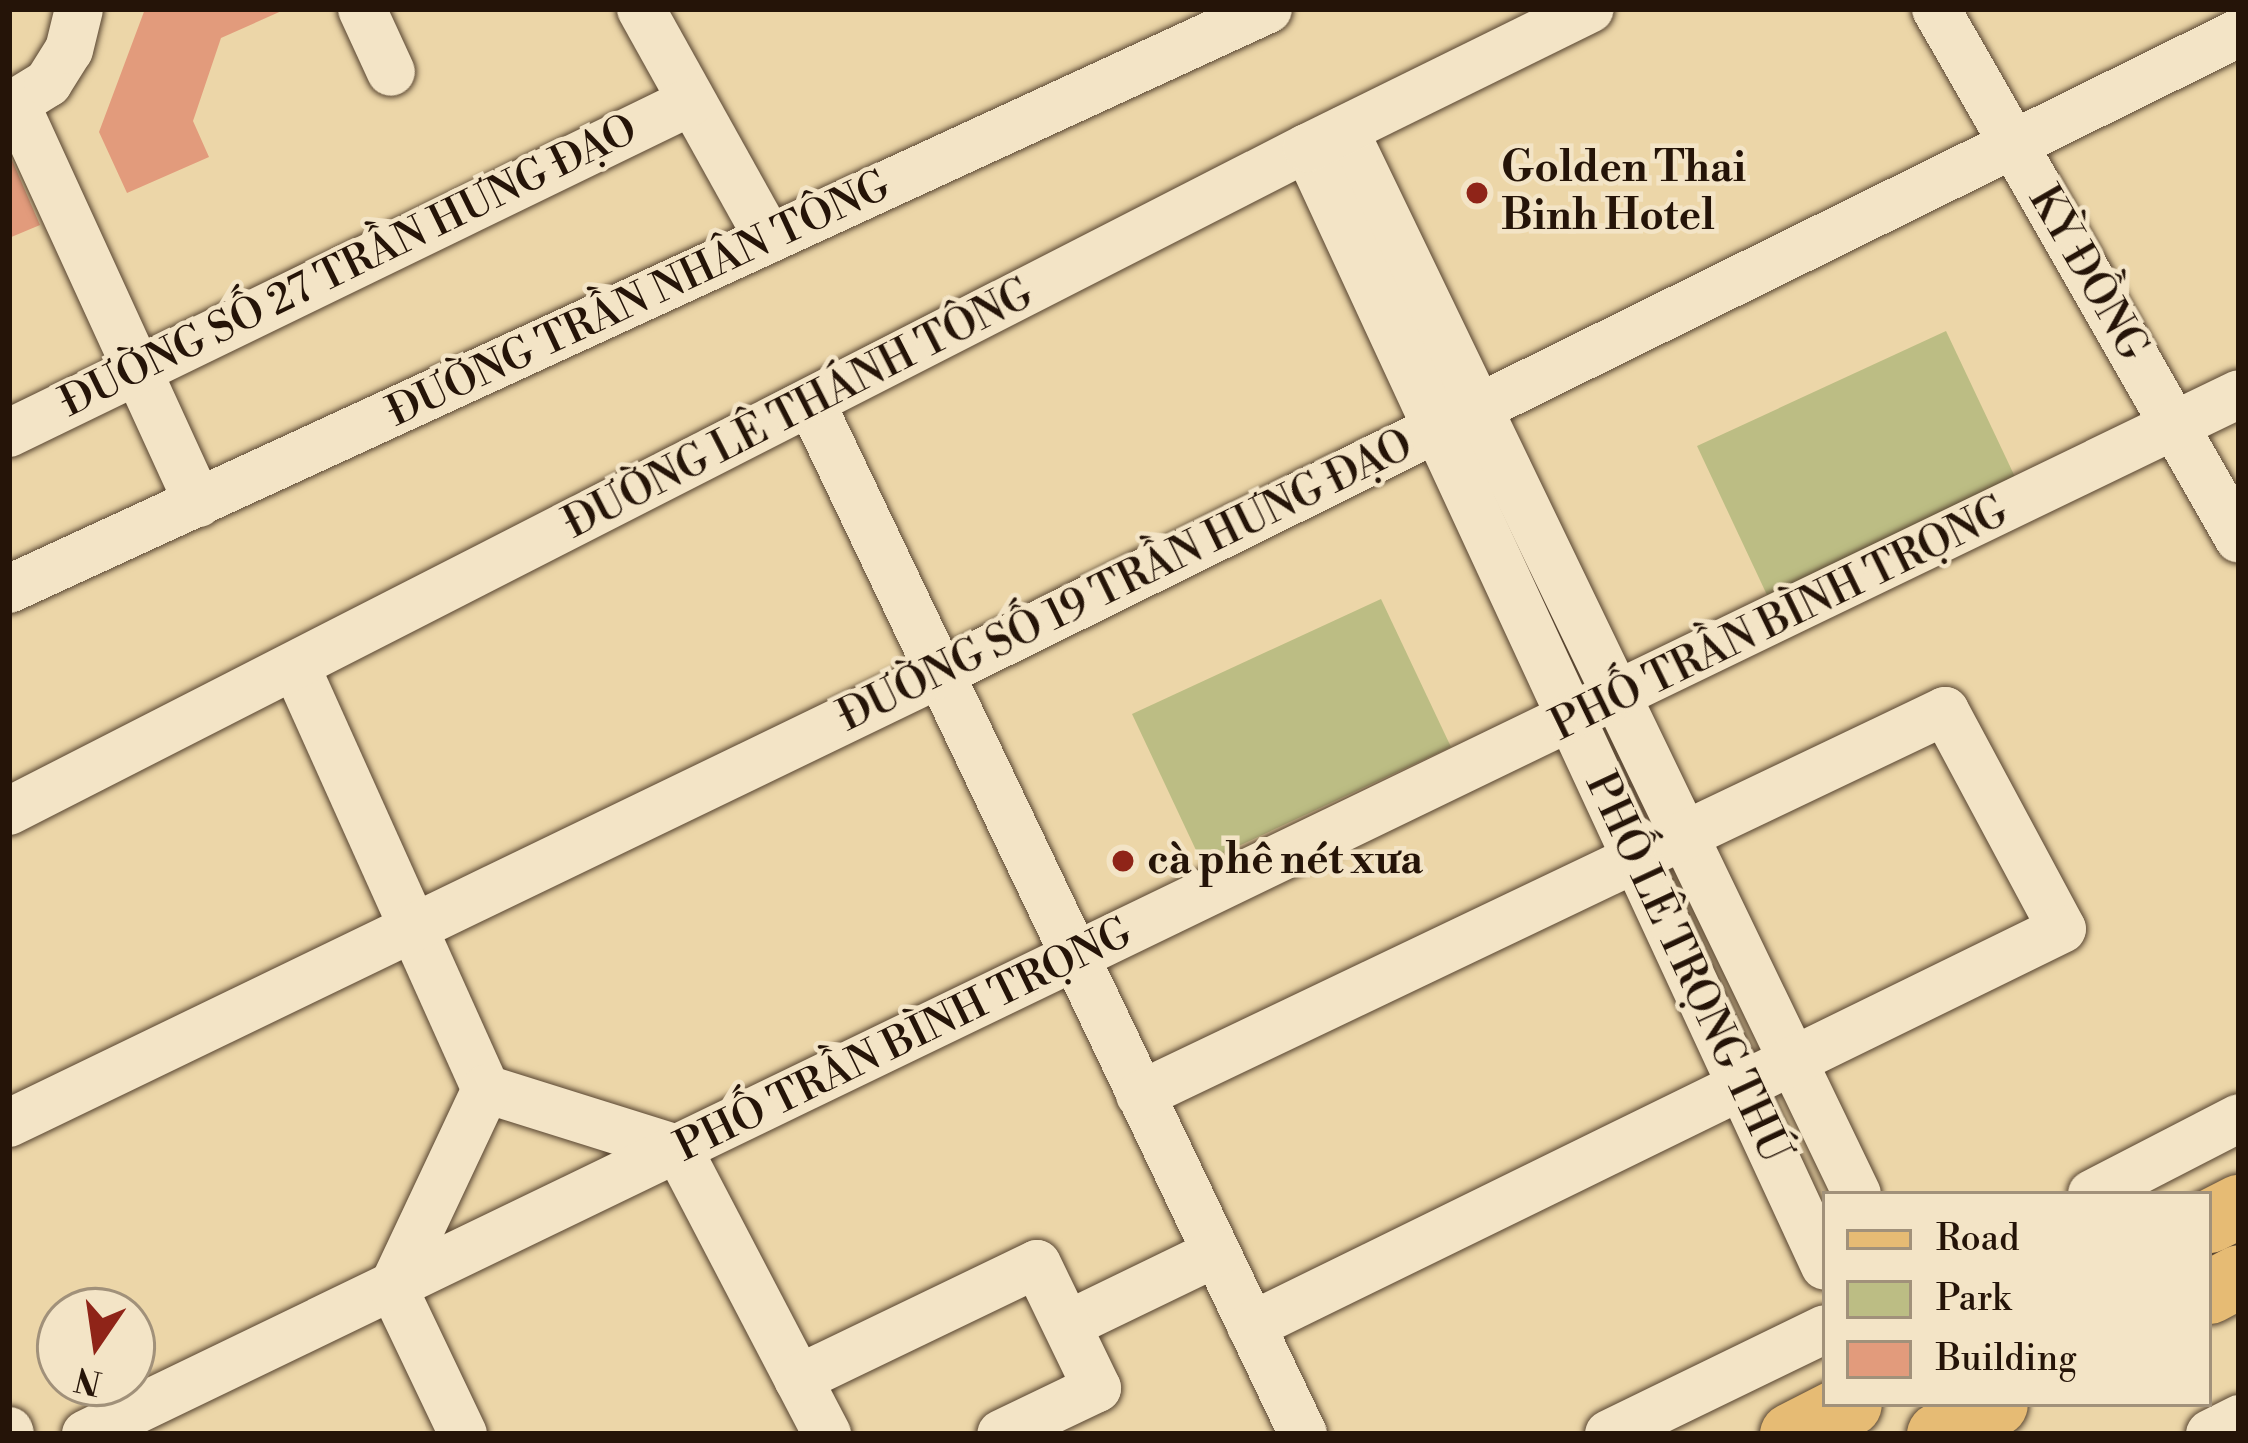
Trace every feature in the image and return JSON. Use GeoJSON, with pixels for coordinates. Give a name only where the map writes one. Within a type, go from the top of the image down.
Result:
{"type":"FeatureCollection","features":[{"type":"Feature","properties":{"kind":"main road"},"geometry":{"type":"LineString","coordinates":[[2212,1220],[2239,1206]]}},
{"type":"Feature","properties":{"kind":"main road"},"geometry":{"type":"LineString","coordinates":[[2212,1290],[2239,1276]]}},
{"type":"Feature","properties":{"kind":"main road"},"geometry":{"type":"LineString","coordinates":[[1791,1434],[1844,1407]]}},
{"type":"Feature","properties":{"kind":"main road"},"geometry":{"type":"LineString","coordinates":[[1938,1434],[1990,1407]]}},
{"type":"Feature","properties":{"kind":"street"},"geometry":{"type":"LineString","coordinates":[[79,9],[70,50],[48,82],[12,106],[198,502]]}},
{"type":"Feature","properties":{"kind":"street"},"geometry":{"type":"LineString","coordinates":[[362,9],[391,72]]}},
{"type":"Feature","properties":{"kind":"street"},"geometry":{"type":"LineString","coordinates":[[641,9],[770,239]]}},
{"type":"Feature","properties":{"kind":"street","name":"ĐƯỜNG TRẦN NHÂN TÔNG"},"geometry":{"type":"LineString","coordinates":[[9,589],[1268,9]]}},
{"type":"Feature","properties":{"kind":"street","name":"ĐƯỜNG LÊ THÁNH TÔNG"},"geometry":{"type":"LineString","coordinates":[[9,811],[812,405],[1325,139],[1590,9]]}},
{"type":"Feature","properties":{"kind":"street","name":"KỲ ĐỒNG"},"geometry":{"type":"LineString","coordinates":[[1936,9],[2239,539]]}},
{"type":"Feature","properties":{"kind":"street","name":"ĐƯỜNG SỐ 19 TRẦN HƯNG ĐẠO"},"geometry":{"type":"LineString","coordinates":[[9,1123],[937,675],[2239,33]]}},
{"type":"Feature","properties":{"kind":"street","name":"ĐƯỜNG SỐ 27 TRẦN HƯNG ĐẠO"},"geometry":{"type":"LineString","coordinates":[[9,433],[690,102]]}},
{"type":"Feature","properties":{"kind":"street","name":"PHỐ LÊ TRỌNG THỨ"},"geometry":{"type":"LineString","coordinates":[[1325,139],[1455,420],[1572,720],[1638,857],[1739,1090],[1822,1260]]}},
{"type":"Feature","properties":{"kind":"street","name":"PHỐ TRẦN BÌNH TRỌNG"},"geometry":{"type":"LineString","coordinates":[[86,1434],[2176,429],[2239,394]]}},
{"type":"Feature","properties":{"kind":"street"},"geometry":{"type":"LineString","coordinates":[[812,405],[937,675],[1304,1434]]}},
{"type":"Feature","properties":{"kind":"street","name":"PHỐ LÊ TRỌNG THỨ"},"geometry":{"type":"LineString","coordinates":[[1455,420],[1615,699],[1856,1191]]}},
{"type":"Feature","properties":{"kind":"street"},"geometry":{"type":"LineString","coordinates":[[296,667],[486,1089],[679,1149],[827,1434]]}},
{"type":"Feature","properties":{"kind":"street"},"geometry":{"type":"LineString","coordinates":[[1140,1095],[1945,711],[2062,929],[1794,1064],[1251,1325]]}},
{"type":"Feature","properties":{"kind":"street"},"geometry":{"type":"LineString","coordinates":[[463,1434],[392,1286],[486,1089]]}},
{"type":"Feature","properties":{"kind":"street"},"geometry":{"type":"LineString","coordinates":[[2098,1191],[2239,1118]]}},
{"type":"Feature","properties":{"kind":"street"},"geometry":{"type":"LineString","coordinates":[[1067,1325],[1216,1253]]}},
{"type":"Feature","properties":{"kind":"street"},"geometry":{"type":"LineString","coordinates":[[798,1379],[1037,1264],[1097,1388],[1001,1434]]}},
{"type":"Feature","properties":{"kind":"street"},"geometry":{"type":"LineString","coordinates":[[1609,1434],[1822,1330]]}},
{"type":"Feature","properties":{"kind":"street"},"geometry":{"type":"LineString","coordinates":[[2210,1434],[2239,1419]]}},
{"type":"Feature","properties":{"kind":"green space"},"geometry":{"type":"Polygon","coordinates":[[[1946,331],[2016,479],[1767,595],[1697,446],[1946,331]]]}},
{"type":"Feature","properties":{"kind":"green space"},"geometry":{"type":"Polygon","coordinates":[[[1381,599],[1451,747],[1202,863],[1132,714],[1381,599]]]}},
{"type":"Feature","properties":{"kind":"building"},"geometry":{"type":"Polygon","coordinates":[[[145,9],[286,9],[221,38],[193,121],[209,157],[127,193],[99,132],[145,9]]]}},
{"type":"Feature","properties":{"kind":"building"},"geometry":{"type":"Polygon","coordinates":[[[9,153],[40,225],[9,238],[9,153]]]}},
{"type":"Feature","properties":{"kind":"place","name":"Golden Thai Binh Hotel"},"geometry":{"type":"Point","coordinates":[1477,193]}},
{"type":"Feature","properties":{"kind":"place","name":"cà phê nét xưa"},"geometry":{"type":"Point","coordinates":[1123,861]}}]}
